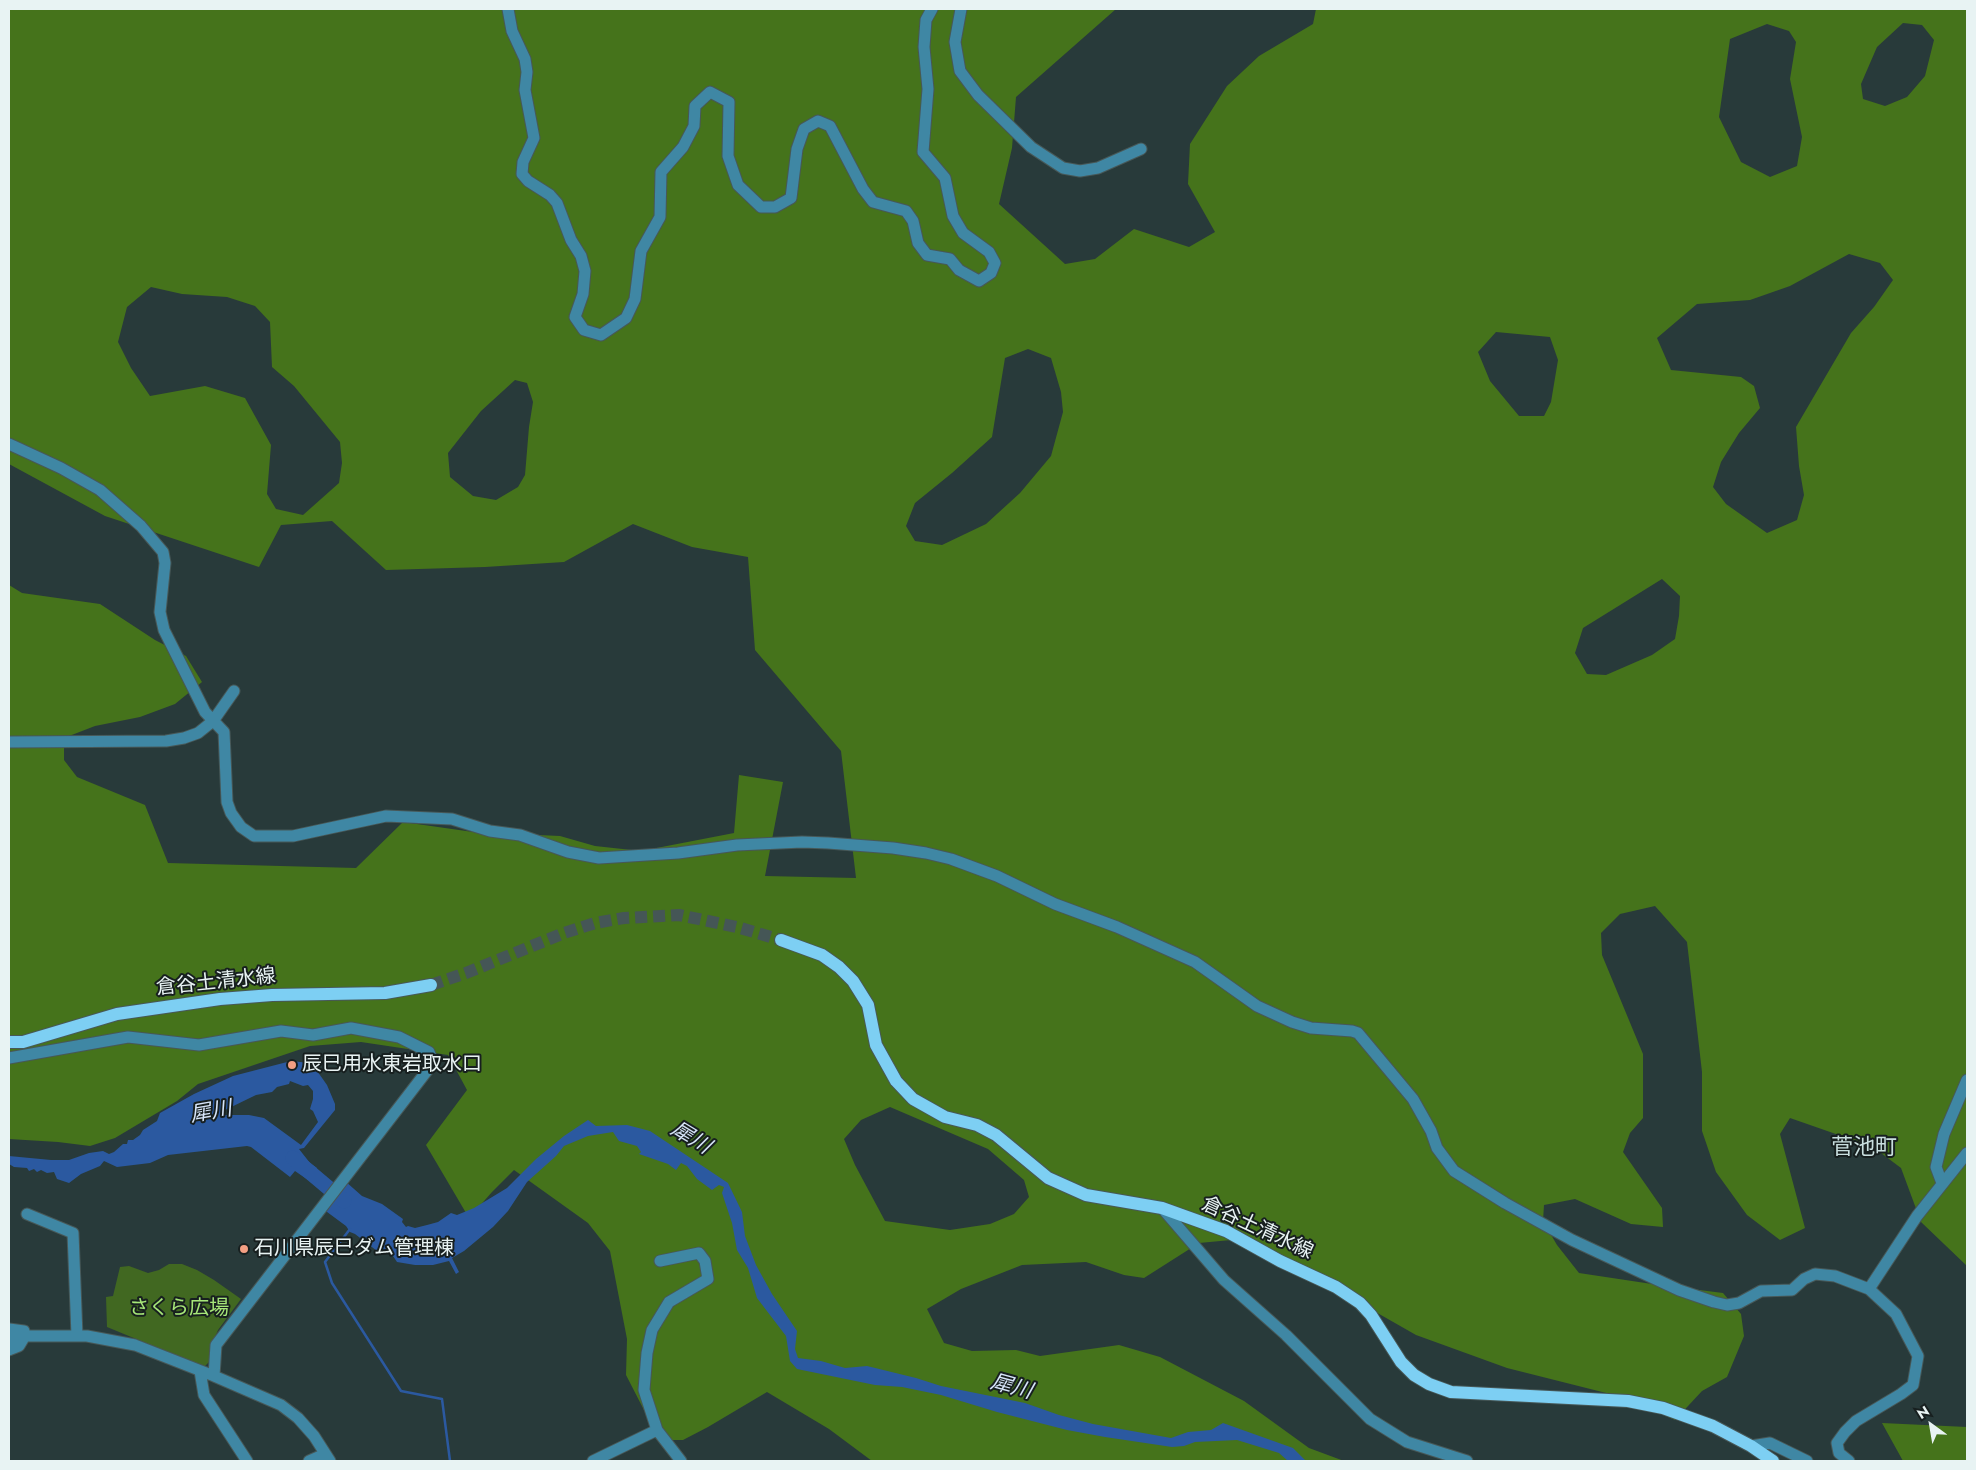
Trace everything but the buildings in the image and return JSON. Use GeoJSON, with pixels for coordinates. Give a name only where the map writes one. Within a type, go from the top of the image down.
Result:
{"type":"FeatureCollection","features":[{"type":"Feature","properties":{"kind":"main road","name":"倉谷土清水線"},"geometry":{"type":"LineString","coordinates":[[781,940],[822,956],[839,967],[853,981],[868,1005],[876,1045],[896,1081],[913,1099],[945,1117],[977,1125],[996,1135],[1048,1178],[1086,1195],[1162,1208],[1226,1231],[1280,1261],[1336,1287],[1360,1303],[1371,1315],[1401,1362],[1414,1375],[1428,1384],[1451,1392],[1628,1401],[1663,1408],[1713,1426],[1751,1446],[1773,1461]]}},
{"type":"Feature","properties":{"kind":"main road","name":"倉谷土清水線"},"geometry":{"type":"LineString","coordinates":[[9,1042],[23,1042],[117,1014],[220,998],[385,993],[431,986]]}},
{"type":"Feature","properties":{"kind":"street"},"geometry":{"type":"LineString","coordinates":[[508,9],[512,31],[525,59],[527,72],[525,90],[534,138],[522,162],[522,174],[528,181],[550,195],[557,203],[571,240],[581,256],[585,271],[583,294],[575,317],[584,330],[601,335],[626,318],[635,299],[641,251],[660,217],[660,172],[683,147],[694,126],[695,106],[710,92],[729,102],[728,156],[738,185],[761,207],[776,206],[791,198],[797,149],[804,129],[818,121],[830,126],[863,189],[873,202],[906,211],[913,221],[918,242],[926,255],[950,259],[959,270],[979,281],[991,273],[995,263],[989,252],[964,233],[953,216],[945,178],[923,152],[928,89],[924,46],[926,20],[932,9]]}},
{"type":"Feature","properties":{"kind":"street"},"geometry":{"type":"LineString","coordinates":[[961,9],[955,42],[960,71],[978,95],[1031,146],[1063,168],[1080,172],[1098,168],[1141,148]]}},
{"type":"Feature","properties":{"kind":"street"},"geometry":{"type":"LineString","coordinates":[[9,444],[61,468],[100,490],[141,526],[163,552],[165,564],[160,612],[164,630],[205,712],[224,732],[227,802],[231,813],[241,827],[254,836],[293,836],[386,816],[452,820],[490,831],[520,835],[568,852],[599,858],[669,854],[737,845],[802,842],[893,848],[951,859],[996,876],[1055,904],[1117,927],[1195,962],[1257,1006],[1292,1022],[1311,1028],[1352,1031],[1358,1034],[1413,1099],[1438,1148],[1454,1171],[1505,1203],[1572,1240],[1679,1290],[1727,1305],[1739,1303],[1761,1291],[1792,1290],[1804,1279],[1815,1274],[1835,1276],[1868,1288],[1896,1314],[1918,1356],[1913,1385],[1856,1421],[1837,1443],[1839,1453],[1849,1461]]}},
{"type":"Feature","properties":{"kind":"street"},"geometry":{"type":"LineString","coordinates":[[9,742],[166,741],[184,738],[198,732],[213,721],[234,691]]}},
{"type":"Feature","properties":{"kind":"street"},"geometry":{"type":"LineString","coordinates":[[9,1058],[128,1038],[198,1045],[281,1031],[313,1035],[351,1028],[399,1037],[428,1052],[433,1063],[216,1345],[214,1376]]}},
{"type":"Feature","properties":{"kind":"street"},"geometry":{"type":"LineString","coordinates":[[1942,1183],[1936,1168],[1944,1134],[1967,1080]]}},
{"type":"Feature","properties":{"kind":"street"},"geometry":{"type":"LineString","coordinates":[[1868,1288],[1916,1216],[1967,1153]]}},
{"type":"Feature","properties":{"kind":"street"},"geometry":{"type":"LineString","coordinates":[[1162,1208],[1224,1280],[1286,1335],[1370,1419],[1407,1442],[1467,1461]]}},
{"type":"Feature","properties":{"kind":"street"},"geometry":{"type":"LineString","coordinates":[[27,1214],[73,1233],[77,1336]]}},
{"type":"Feature","properties":{"kind":"street"},"geometry":{"type":"LineString","coordinates":[[660,1261],[699,1253],[706,1262],[708,1279],[669,1302],[652,1330],[647,1353],[644,1390],[657,1430],[681,1461]]}},
{"type":"Feature","properties":{"kind":"street"},"geometry":{"type":"LineString","coordinates":[[9,1329],[24,1330],[25,1336],[19,1346],[9,1350]]}},
{"type":"Feature","properties":{"kind":"street"},"geometry":{"type":"LineString","coordinates":[[9,1339],[25,1336],[77,1336],[134,1345],[214,1376],[281,1405],[298,1418],[314,1436],[327,1458],[309,1461]]}},
{"type":"Feature","properties":{"kind":"street"},"geometry":{"type":"LineString","coordinates":[[200,1371],[204,1395],[247,1461]]}},
{"type":"Feature","properties":{"kind":"street"},"geometry":{"type":"LineString","coordinates":[[592,1461],[657,1430]]}},
{"type":"Feature","properties":{"kind":"street"},"geometry":{"type":"LineString","coordinates":[[1751,1446],[1770,1443],[1807,1461]]}},
{"type":"Feature","properties":{"kind":"green space"},"geometry":{"type":"Polygon","coordinates":[[[9,9],[1116,9],[1016,97],[1012,148],[999,204],[1065,264],[1095,259],[1134,229],[1189,247],[1215,232],[1188,184],[1190,144],[1227,86],[1259,56],[1313,24],[1316,9],[1967,9],[1967,1266],[1921,1222],[1901,1168],[1873,1147],[1790,1118],[1780,1134],[1805,1228],[1780,1240],[1747,1215],[1716,1172],[1702,1131],[1702,1072],[1687,942],[1655,906],[1620,914],[1601,933],[1602,955],[1643,1054],[1643,1118],[1630,1133],[1623,1152],[1662,1208],[1663,1227],[1631,1224],[1575,1199],[1544,1205],[1543,1221],[1557,1245],[1579,1273],[1723,1293],[1741,1314],[1744,1336],[1727,1377],[1702,1391],[1675,1420],[1626,1398],[1507,1368],[1416,1335],[1242,1239],[1199,1243],[1144,1278],[1124,1275],[1086,1262],[1022,1265],[961,1289],[927,1309],[944,1343],[972,1351],[1016,1350],[1040,1356],[1119,1345],[1160,1357],[1244,1401],[1309,1448],[1344,1461],[872,1461],[829,1429],[767,1392],[683,1440],[657,1440],[626,1375],[627,1339],[610,1251],[588,1223],[514,1170],[469,1218],[426,1145],[467,1090],[448,1055],[361,1042],[310,1046],[198,1084],[177,1101],[115,1138],[90,1146],[9,1139],[9,585],[22,593],[100,604],[155,640],[186,656],[202,682],[175,704],[140,717],[95,726],[64,738],[64,760],[77,777],[145,805],[168,863],[356,868],[403,822],[473,832],[560,836],[595,846],[641,851],[734,833],[739,775],[783,782],[765,876],[856,878],[841,751],[755,650],[748,557],[692,547],[633,524],[564,562],[386,570],[332,521],[281,525],[259,567],[105,516],[9,464],[9,9]],[[1903,23],[1877,47],[1861,84],[1863,99],[1885,106],[1907,97],[1925,76],[1934,40],[1922,25],[1903,23]],[[1767,24],[1730,39],[1719,117],[1741,162],[1770,177],[1797,166],[1802,137],[1790,79],[1796,42],[1789,31],[1767,24]],[[1849,254],[1790,286],[1750,300],[1697,304],[1657,338],[1671,370],[1741,377],[1754,386],[1760,408],[1739,433],[1721,462],[1713,487],[1726,504],[1767,533],[1797,520],[1804,495],[1799,466],[1796,427],[1851,333],[1874,307],[1893,280],[1880,263],[1849,254]],[[151,287],[127,307],[118,342],[131,368],[150,396],[205,386],[245,398],[271,445],[267,494],[276,509],[303,515],[339,483],[342,463],[340,442],[294,386],[272,367],[270,322],[255,306],[227,297],[182,294],[151,287]],[[1496,332],[1478,352],[1490,381],[1519,416],[1544,416],[1551,402],[1558,360],[1550,337],[1496,332]],[[1028,349],[1005,358],[992,437],[915,503],[906,526],[915,541],[942,545],[986,524],[1020,493],[1051,456],[1063,412],[1061,392],[1051,358],[1028,349]],[[515,380],[481,411],[448,453],[450,477],[473,496],[496,500],[518,487],[525,475],[533,402],[527,383],[515,380]],[[1662,579],[1583,628],[1575,653],[1587,674],[1606,675],[1652,655],[1675,639],[1680,596],[1662,579]],[[890,1107],[861,1120],[844,1139],[855,1165],[885,1221],[950,1230],[990,1224],[1014,1214],[1029,1197],[1024,1180],[988,1149],[890,1107]]]}},
{"type":"Feature","properties":{"kind":"green space","name":"さくら広場"},"geometry":{"type":"Polygon","coordinates":[[[169,1264],[182,1264],[197,1270],[241,1299],[218,1330],[210,1349],[209,1362],[204,1367],[107,1327],[106,1297],[113,1296],[120,1267],[129,1266],[148,1273],[159,1270],[169,1264]]]}},
{"type":"Feature","properties":{"kind":"green space"},"geometry":{"type":"Polygon","coordinates":[[[1882,1423],[1967,1427],[1967,1461],[1903,1461],[1882,1423]]]}},
{"type":"Feature","properties":{"kind":"water"},"geometry":{"type":"Polygon","coordinates":[[[291,1061],[310,1063],[315,1068],[327,1085],[335,1104],[335,1110],[304,1148],[299,1149],[310,1163],[317,1168],[315,1171],[310,1168],[306,1174],[310,1177],[308,1180],[295,1171],[290,1177],[251,1147],[247,1146],[168,1155],[150,1163],[117,1167],[104,1161],[100,1166],[81,1174],[69,1183],[57,1179],[54,1172],[47,1173],[41,1170],[37,1172],[34,1169],[29,1171],[27,1168],[14,1167],[9,1164],[9,1156],[69,1160],[89,1153],[103,1151],[109,1154],[123,1144],[127,1144],[128,1140],[133,1140],[140,1135],[143,1130],[157,1121],[160,1113],[194,1094],[233,1076],[291,1061]],[[290,1081],[289,1084],[277,1087],[272,1092],[256,1095],[221,1112],[222,1115],[249,1115],[264,1118],[301,1145],[318,1122],[313,1111],[310,1109],[313,1091],[308,1085],[303,1086],[290,1081]]]}},
{"type":"Feature","properties":{"kind":"water"},"geometry":{"type":"Polygon","coordinates":[[[588,1120],[596,1126],[627,1125],[650,1131],[728,1183],[742,1212],[745,1236],[756,1265],[772,1294],[797,1331],[795,1349],[798,1358],[821,1361],[845,1368],[867,1366],[941,1386],[1025,1403],[1093,1424],[1171,1438],[1188,1432],[1211,1430],[1223,1423],[1293,1448],[1306,1461],[1288,1461],[1279,1453],[1237,1440],[1195,1442],[1184,1446],[1172,1447],[1105,1437],[1067,1430],[941,1395],[902,1387],[875,1385],[797,1369],[790,1361],[786,1336],[757,1298],[748,1268],[737,1250],[732,1223],[722,1193],[724,1187],[719,1185],[712,1190],[697,1179],[687,1166],[681,1163],[676,1170],[668,1164],[639,1154],[641,1152],[637,1146],[619,1141],[613,1132],[588,1136],[564,1146],[556,1156],[527,1182],[508,1211],[493,1227],[464,1251],[452,1258],[459,1272],[456,1274],[449,1261],[433,1265],[397,1262],[391,1253],[377,1251],[350,1232],[346,1226],[323,1209],[345,1181],[362,1196],[382,1204],[403,1219],[402,1222],[406,1227],[415,1228],[438,1222],[451,1213],[457,1215],[474,1208],[507,1188],[536,1159],[564,1136],[588,1120]]]}},
{"type":"Feature","properties":{"kind":"waterway","name":"犀川"},"geometry":{"type":"LineString","coordinates":[[293,1158],[344,1201]]}},
{"type":"Feature","properties":{"kind":"waterway"},"geometry":{"type":"LineString","coordinates":[[350,1229],[325,1262],[332,1283],[401,1391],[442,1399],[450,1461]]}},
{"type":"Feature","properties":{"kind":"tunnel"},"geometry":{"type":"LineString","coordinates":[[431,985],[466,973],[564,933],[595,923],[624,918],[679,915],[737,927],[781,940]]}},
{"type":"Feature","properties":{"kind":"place","name":"辰巳用水東岩取水口"},"geometry":{"type":"Point","coordinates":[292,1065]}},
{"type":"Feature","properties":{"kind":"place","name":"石川県辰巳ダム管理棟"},"geometry":{"type":"Point","coordinates":[244,1249]}},
{"type":"Feature","properties":{"kind":"district","name":"菅池町"},"geometry":{"type":"Point","coordinates":[1864,1149]}}]}
